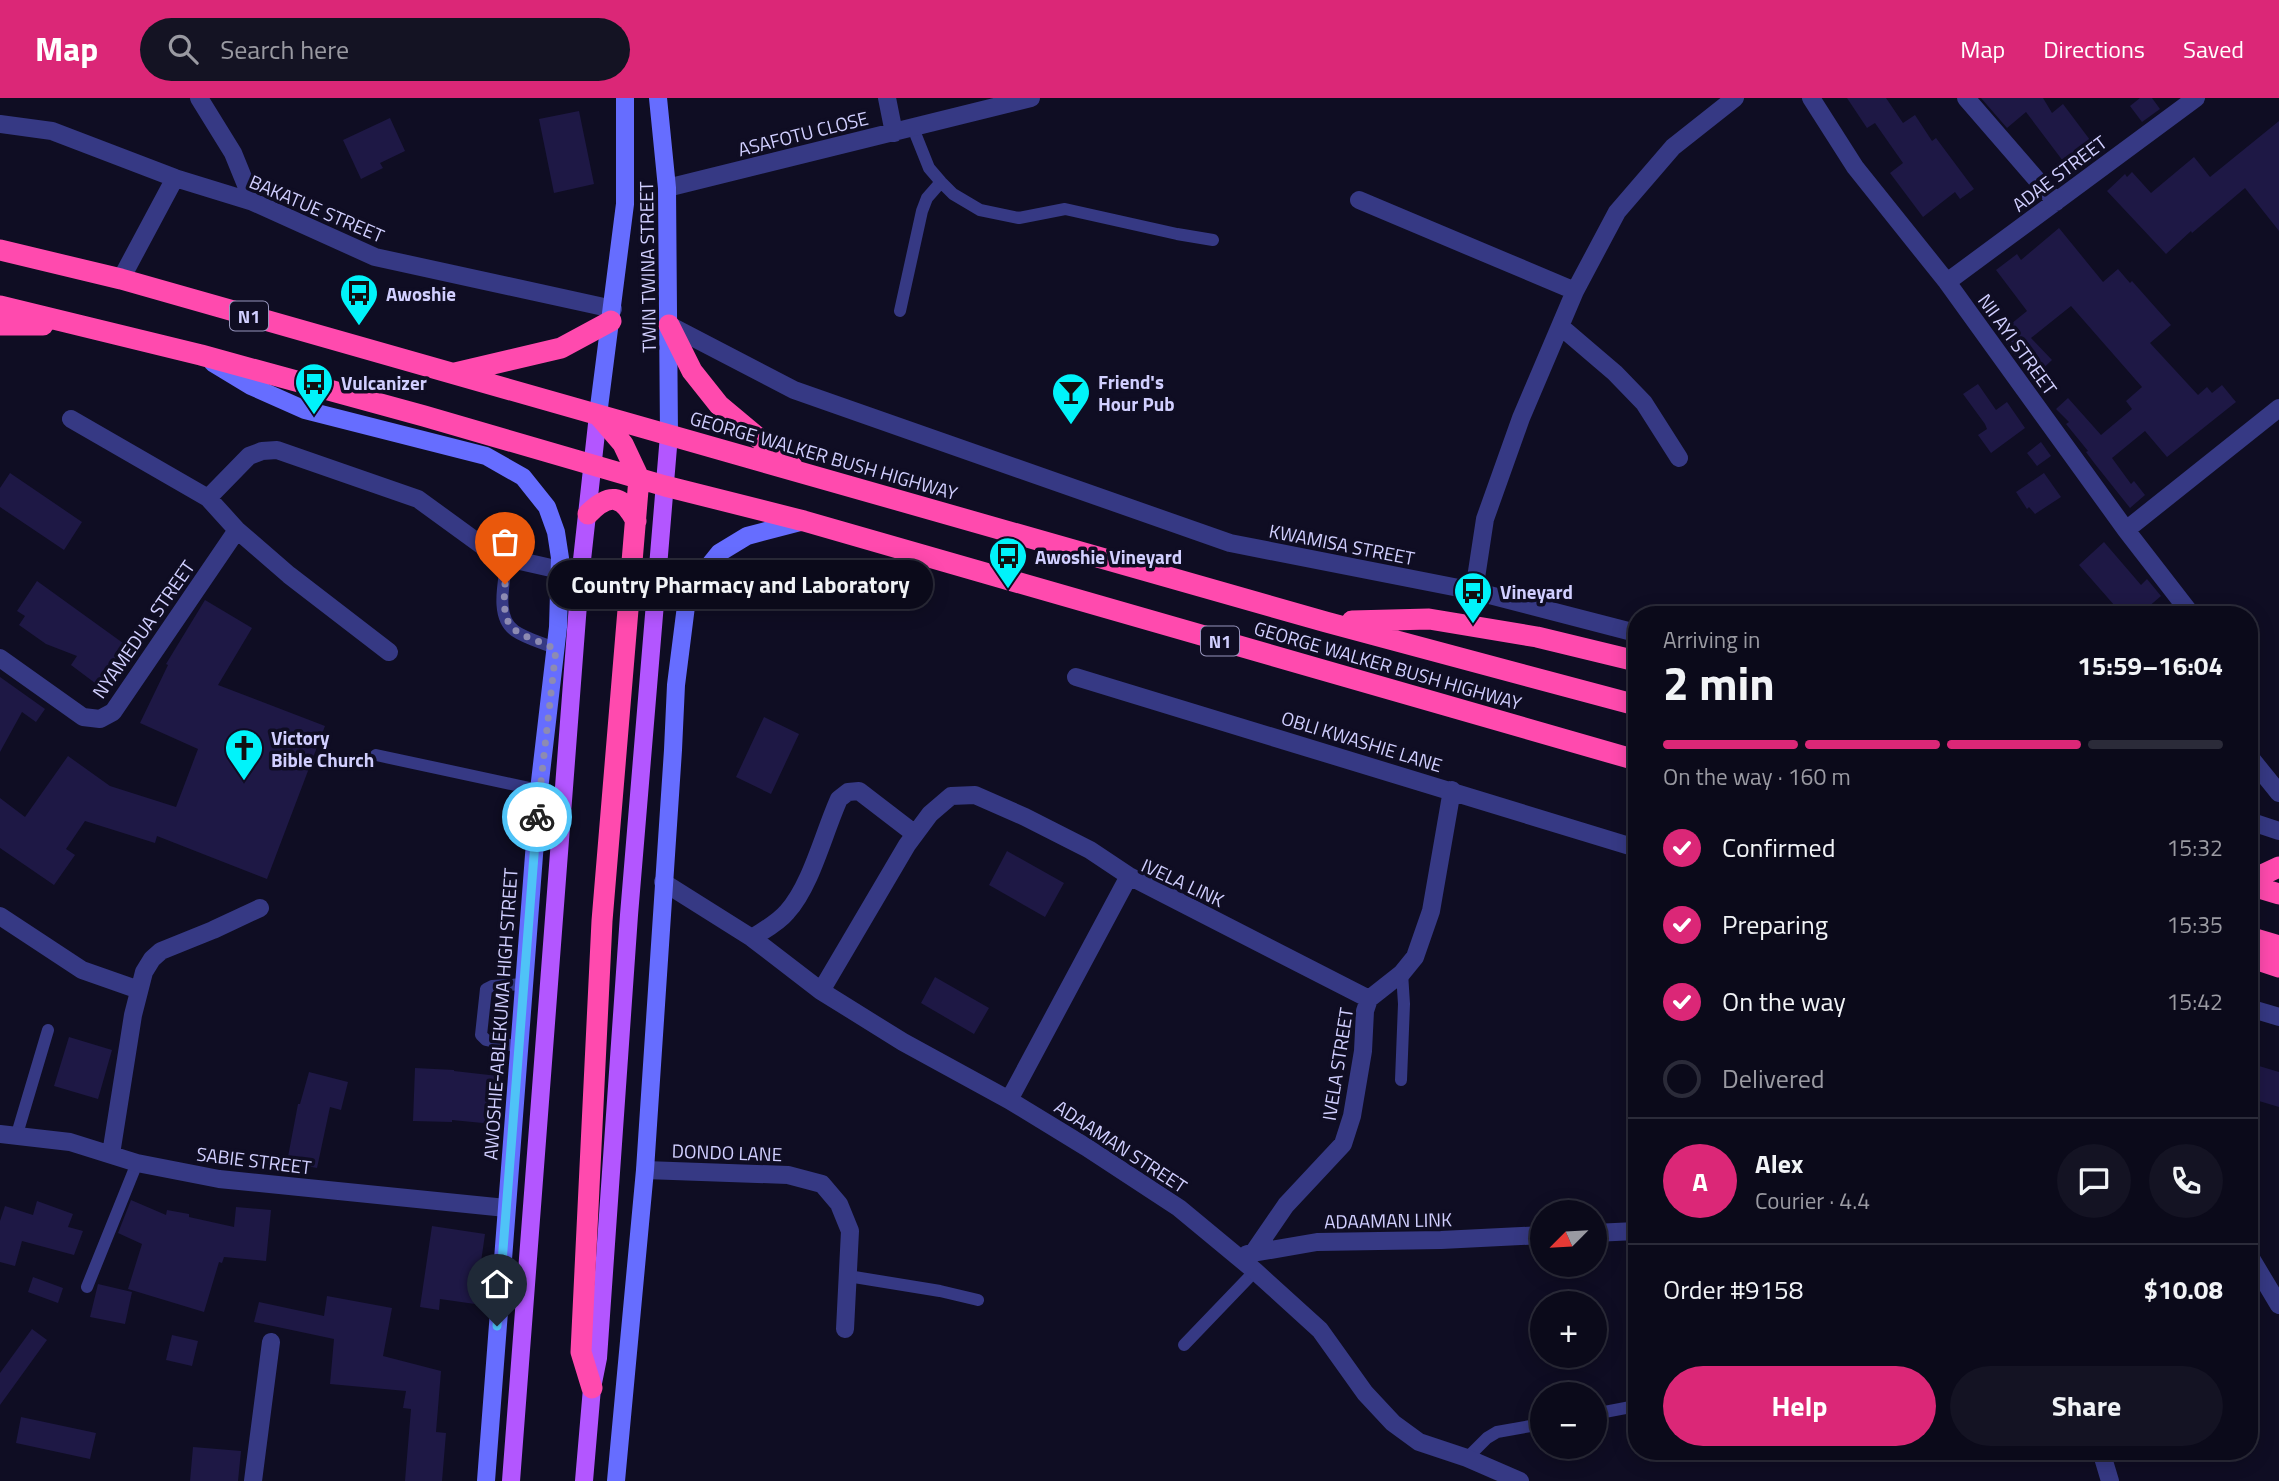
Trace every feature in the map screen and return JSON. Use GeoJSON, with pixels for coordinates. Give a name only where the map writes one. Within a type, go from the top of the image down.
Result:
{"type":"FeatureCollection","features":[{"type":"Feature","properties":{"kind":"highway","name":"GEORGE WALKER BUSH HIGHWAY"},"geometry":{"type":"LineString","coordinates":[[0,250],[121,279],[1326,622],[1628,703]]}},
{"type":"Feature","properties":{"kind":"highway","name":"GEORGE WALKER BUSH HIGHWAY"},"geometry":{"type":"LineString","coordinates":[[0,306],[201,355],[665,486],[804,521],[1628,758]]}},
{"type":"Feature","properties":{"kind":"highway"},"geometry":{"type":"LineString","coordinates":[[451,374],[561,348],[612,315]]}},
{"type":"Feature","properties":{"kind":"highway"},"geometry":{"type":"LineString","coordinates":[[0,325],[77,326]]}},
{"type":"Feature","properties":{"kind":"highway"},"geometry":{"type":"LineString","coordinates":[[669,325],[692,371],[719,405],[799,472]]}},
{"type":"Feature","properties":{"kind":"highway"},"geometry":{"type":"LineString","coordinates":[[592,1388],[581,1352],[591,1125],[602,921],[639,478],[623,444],[597,415]]}},
{"type":"Feature","properties":{"kind":"highway"},"geometry":{"type":"LineString","coordinates":[[588,514],[600,502],[612,499],[624,503],[636,521]]}},
{"type":"Feature","properties":{"kind":"highway"},"geometry":{"type":"LineString","coordinates":[[1326,622],[1429,620],[1538,637],[1628,659]]}},
{"type":"Feature","properties":{"kind":"highway"},"geometry":{"type":"LineString","coordinates":[[2258,878],[2279,867]]}},
{"type":"Feature","properties":{"kind":"highway"},"geometry":{"type":"LineString","coordinates":[[2258,886],[2279,894]]}},
{"type":"Feature","properties":{"kind":"highway"},"geometry":{"type":"LineString","coordinates":[[2258,940],[2279,946]]}},
{"type":"Feature","properties":{"kind":"highway"},"geometry":{"type":"LineString","coordinates":[[2258,960],[2279,967]]}},
{"type":"Feature","properties":{"kind":"main road"},"geometry":{"type":"LineString","coordinates":[[511,1481],[580,578],[597,415]]}},
{"type":"Feature","properties":{"kind":"main road"},"geometry":{"type":"LineString","coordinates":[[584,1481],[592,1388],[598,1357],[629,915],[669,435]]}},
{"type":"Feature","properties":{"kind":"street"},"geometry":{"type":"LineString","coordinates":[[199,98],[233,153],[253,202]]}},
{"type":"Feature","properties":{"kind":"street","name":"TWIN TWINA STREET"},"geometry":{"type":"LineString","coordinates":[[597,415],[625,204],[625,98]]}},
{"type":"Feature","properties":{"kind":"street","name":"TWIN TWINA STREET"},"geometry":{"type":"LineString","coordinates":[[658,98],[667,188],[669,435]]}},
{"type":"Feature","properties":{"kind":"street"},"geometry":{"type":"LineString","coordinates":[[887,98],[894,133]]}},
{"type":"Feature","properties":{"kind":"street","name":"ASAFOTU CLOSE"},"geometry":{"type":"LineString","coordinates":[[667,188],[1031,98]]}},
{"type":"Feature","properties":{"kind":"street"},"geometry":{"type":"LineString","coordinates":[[1474,591],[1485,519],[1521,418],[1575,291],[1617,212],[1672,147],[1735,98]]}},
{"type":"Feature","properties":{"kind":"street","name":"NII AYI STREET"},"geometry":{"type":"LineString","coordinates":[[1811,98],[1855,167],[1947,282],[2126,530],[2185,606]]}},
{"type":"Feature","properties":{"kind":"street"},"geometry":{"type":"LineString","coordinates":[[1966,98],[2056,202]]}},
{"type":"Feature","properties":{"kind":"street","name":"ADAE STREET"},"geometry":{"type":"LineString","coordinates":[[1947,282],[2196,98]]}},
{"type":"Feature","properties":{"kind":"street","name":"BAKATUE STREET"},"geometry":{"type":"LineString","coordinates":[[0,124],[52,131],[175,177],[253,202],[375,257],[612,315]]}},
{"type":"Feature","properties":{"kind":"street"},"geometry":{"type":"LineString","coordinates":[[121,279],[175,177]]}},
{"type":"Feature","properties":{"kind":"street"},"geometry":{"type":"LineString","coordinates":[[1359,200],[1575,291]]}},
{"type":"Feature","properties":{"kind":"street","name":"KWAMISA STREET"},"geometry":{"type":"LineString","coordinates":[[669,325],[794,390],[1230,543],[1474,591],[1628,631]]}},
{"type":"Feature","properties":{"kind":"street"},"geometry":{"type":"LineString","coordinates":[[1560,326],[1644,402],[1679,458]]}},
{"type":"Feature","properties":{"kind":"street","name":"GEORGE WALKER BUSH HIGHWAY"},"geometry":{"type":"LineString","coordinates":[[201,355],[251,386],[305,410],[486,456]]}},
{"type":"Feature","properties":{"kind":"street"},"geometry":{"type":"LineString","coordinates":[[2126,530],[2279,408]]}},
{"type":"Feature","properties":{"kind":"street"},"geometry":{"type":"LineString","coordinates":[[71,419],[208,498],[237,530],[289,575],[389,652]]}},
{"type":"Feature","properties":{"kind":"street"},"geometry":{"type":"LineString","coordinates":[[208,498],[249,456],[262,451],[277,450],[418,499],[484,547],[507,558],[560,570]]}},
{"type":"Feature","properties":{"kind":"street","name":"AWOSHIE-ABLEKUMA HIGH STREET"},"geometry":{"type":"LineString","coordinates":[[486,456],[523,477],[547,507],[556,533],[560,570],[556,649],[539,790],[486,1481]]}},
{"type":"Feature","properties":{"kind":"street"},"geometry":{"type":"LineString","coordinates":[[616,1481],[645,1170],[676,685],[685,606],[699,578],[719,553],[747,536],[804,521]]}},
{"type":"Feature","properties":{"kind":"street","name":"NYAMEDUA STREET"},"geometry":{"type":"LineString","coordinates":[[0,658],[83,718],[100,719],[113,712],[237,530]]}},
{"type":"Feature","properties":{"kind":"street","name":"OBLI KWASHIE LANE"},"geometry":{"type":"LineString","coordinates":[[1076,677],[1628,845]]}},
{"type":"Feature","properties":{"kind":"street"},"geometry":{"type":"LineString","coordinates":[[2258,767],[2279,793]]}},
{"type":"Feature","properties":{"kind":"street"},"geometry":{"type":"LineString","coordinates":[[539,790],[564,796]]}},
{"type":"Feature","properties":{"kind":"street","name":"IVELA STREET"},"geometry":{"type":"LineString","coordinates":[[1245,1254],[1343,1144],[1352,1116],[1369,999],[1402,973],[1415,957],[1431,911],[1452,790]]}},
{"type":"Feature","properties":{"kind":"street"},"geometry":{"type":"LineString","coordinates":[[752,938],[786,914],[795,902],[805,885],[839,799],[848,792],[859,791],[915,834]]}},
{"type":"Feature","properties":{"kind":"street"},"geometry":{"type":"LineString","coordinates":[[821,991],[915,834],[930,814],[951,796],[975,795],[1026,817],[1090,850],[1129,876]]}},
{"type":"Feature","properties":{"kind":"street"},"geometry":{"type":"LineString","coordinates":[[2258,824],[2279,831]]}},
{"type":"Feature","properties":{"kind":"street","name":"IVELA LINK"},"geometry":{"type":"LineString","coordinates":[[1009,1100],[1129,876],[1369,999]]}},
{"type":"Feature","properties":{"kind":"street","name":"ADAAMAN STREET"},"geometry":{"type":"LineString","coordinates":[[663,882],[752,938],[821,991],[903,1042],[1009,1100],[1086,1147],[1245,1254],[1255,1271],[1320,1330],[1365,1393],[1393,1423],[1419,1442],[1467,1458],[1520,1481]]}},
{"type":"Feature","properties":{"kind":"street"},"geometry":{"type":"LineString","coordinates":[[111,1154],[133,1015],[144,972],[161,951],[261,908]]}},
{"type":"Feature","properties":{"kind":"street"},"geometry":{"type":"LineString","coordinates":[[0,916],[82,970],[139,990]]}},
{"type":"Feature","properties":{"kind":"street"},"geometry":{"type":"LineString","coordinates":[[2258,1011],[2279,1017]]}},
{"type":"Feature","properties":{"kind":"street","name":"SABIE STREET"},"geometry":{"type":"LineString","coordinates":[[8,1134],[70,1142],[137,1163],[219,1178],[506,1208]]}},
{"type":"Feature","properties":{"kind":"street","name":"DONDO LANE"},"geometry":{"type":"LineString","coordinates":[[645,1170],[788,1175],[822,1184],[839,1204],[850,1231],[845,1329]]}},
{"type":"Feature","properties":{"kind":"street"},"geometry":{"type":"LineString","coordinates":[[1607,1232],[1628,1231]]}},
{"type":"Feature","properties":{"kind":"street","name":"ADAAMAN LINK"},"geometry":{"type":"LineString","coordinates":[[1245,1254],[1317,1242],[1530,1236]]}},
{"type":"Feature","properties":{"kind":"street"},"geometry":{"type":"LineString","coordinates":[[2258,1270],[2279,1305]]}},
{"type":"Feature","properties":{"kind":"street"},"geometry":{"type":"LineString","coordinates":[[253,1481],[271,1342]]}},
{"type":"Feature","properties":{"kind":"street"},"geometry":{"type":"LineString","coordinates":[[2104,1460],[2110,1481]]}},
{"type":"Feature","properties":{"kind":"lane"},"geometry":{"type":"LineString","coordinates":[[913,128],[929,168],[954,194],[980,210],[1019,218],[1065,209],[1213,240]]}},
{"type":"Feature","properties":{"kind":"lane"},"geometry":{"type":"LineString","coordinates":[[900,312],[922,211],[928,198],[941,182]]}},
{"type":"Feature","properties":{"kind":"lane"},"geometry":{"type":"LineString","coordinates":[[507,558],[503,610],[506,620],[513,630],[556,649]]}},
{"type":"Feature","properties":{"kind":"lane"},"geometry":{"type":"LineString","coordinates":[[376,755],[539,790]]}},
{"type":"Feature","properties":{"kind":"lane"},"geometry":{"type":"LineString","coordinates":[[1401,1080],[1404,1004],[1402,973]]}},
{"type":"Feature","properties":{"kind":"lane"},"geometry":{"type":"LineString","coordinates":[[519,1047],[486,1040],[481,1035],[486,989],[492,986],[524,984]]}},
{"type":"Feature","properties":{"kind":"lane"},"geometry":{"type":"LineString","coordinates":[[8,1134],[48,1030]]}},
{"type":"Feature","properties":{"kind":"lane"},"geometry":{"type":"LineString","coordinates":[[87,1287],[137,1163]]}},
{"type":"Feature","properties":{"kind":"lane"},"geometry":{"type":"LineString","coordinates":[[1184,1345],[1255,1271]]}},
{"type":"Feature","properties":{"kind":"lane"},"geometry":{"type":"LineString","coordinates":[[848,1276],[978,1300]]}},
{"type":"Feature","properties":{"kind":"lane"},"geometry":{"type":"LineString","coordinates":[[1607,1412],[1628,1408]]}},
{"type":"Feature","properties":{"kind":"lane"},"geometry":{"type":"LineString","coordinates":[[1467,1458],[1497,1432],[1530,1426]]}},
{"type":"Feature","properties":{"kind":"building"},"geometry":{"type":"Polygon","coordinates":[[[1847,98],[1886,98],[1903,123],[1915,115],[1932,141],[1936,138],[1974,189],[1960,199],[1955,192],[1923,217],[1890,173],[1903,163],[1875,123],[1867,128],[1847,98]]]}},
{"type":"Feature","properties":{"kind":"building"},"geometry":{"type":"Polygon","coordinates":[[[1981,98],[2043,98],[2052,113],[2063,104],[2093,144],[2066,165],[2026,112],[2007,128],[1981,98]]]}},
{"type":"Feature","properties":{"kind":"building"},"geometry":{"type":"Polygon","coordinates":[[[2140,98],[2152,98],[2160,109],[2142,122],[2130,106],[2140,98]]]}},
{"type":"Feature","properties":{"kind":"building"},"geometry":{"type":"Polygon","coordinates":[[[579,111],[594,184],[554,193],[539,119],[579,111]]]}},
{"type":"Feature","properties":{"kind":"building"},"geometry":{"type":"Polygon","coordinates":[[[390,118],[405,151],[380,163],[383,168],[361,179],[343,140],[390,118]]]}},
{"type":"Feature","properties":{"kind":"building"},"geometry":{"type":"Polygon","coordinates":[[[2279,121],[2279,231],[2245,188],[2166,254],[2107,191],[2125,174],[2127,177],[2132,172],[2151,193],[2194,157],[2210,177],[2279,121]]]}},
{"type":"Feature","properties":{"kind":"building"},"geometry":{"type":"Polygon","coordinates":[[[2059,228],[2103,282],[2118,269],[2171,325],[2150,343],[2198,395],[2207,387],[2212,393],[2222,385],[2236,402],[2167,457],[2145,431],[2112,458],[2131,484],[2134,481],[2145,495],[2130,508],[2066,424],[2069,422],[2056,409],[2068,398],[2101,435],[2132,409],[2126,401],[2142,387],[2071,306],[2031,338],[2052,360],[2033,378],[2005,342],[2012,335],[2006,328],[2027,311],[1996,270],[2017,254],[2021,260],[2059,228]]]}},
{"type":"Feature","properties":{"kind":"building"},"geometry":{"type":"Polygon","coordinates":[[[1978,384],[1996,410],[2007,402],[2025,428],[1991,453],[1978,435],[1987,429],[1985,424],[1963,394],[1978,384]]]}},
{"type":"Feature","properties":{"kind":"building"},"geometry":{"type":"Polygon","coordinates":[[[2041,442],[2051,456],[2037,466],[2027,453],[2041,442]]]}},
{"type":"Feature","properties":{"kind":"building"},"geometry":{"type":"Polygon","coordinates":[[[10,473],[82,522],[64,550],[0,507],[0,488],[10,473]]]}},
{"type":"Feature","properties":{"kind":"building"},"geometry":{"type":"Polygon","coordinates":[[[2044,473],[2061,497],[2035,514],[2029,507],[2027,509],[2016,492],[2044,473]]]}},
{"type":"Feature","properties":{"kind":"building"},"geometry":{"type":"Polygon","coordinates":[[[2104,542],[2141,585],[2147,579],[2161,596],[2149,606],[2115,606],[2079,565],[2104,542]]]}},
{"type":"Feature","properties":{"kind":"building"},"geometry":{"type":"Polygon","coordinates":[[[37,581],[134,651],[120,671],[112,677],[108,674],[99,686],[71,665],[77,656],[46,644],[19,625],[25,616],[17,611],[37,581]]]}},
{"type":"Feature","properties":{"kind":"building"},"geometry":{"type":"Polygon","coordinates":[[[205,600],[252,628],[218,685],[325,726],[267,879],[157,836],[155,843],[85,821],[66,849],[75,855],[54,885],[0,848],[0,798],[25,817],[68,756],[110,786],[176,807],[198,749],[140,723],[168,665],[166,664],[205,600]]]}},
{"type":"Feature","properties":{"kind":"building"},"geometry":{"type":"Polygon","coordinates":[[[0,677],[45,709],[36,722],[22,712],[0,752],[0,677]]]}},
{"type":"Feature","properties":{"kind":"building"},"geometry":{"type":"Polygon","coordinates":[[[764,717],[799,734],[771,794],[736,777],[764,717]]]}},
{"type":"Feature","properties":{"kind":"building"},"geometry":{"type":"Polygon","coordinates":[[[1007,851],[1064,883],[1045,917],[989,885],[1007,851]]]}},
{"type":"Feature","properties":{"kind":"building"},"geometry":{"type":"Polygon","coordinates":[[[935,977],[989,1008],[974,1034],[921,1003],[935,977]]]}},
{"type":"Feature","properties":{"kind":"building"},"geometry":{"type":"Polygon","coordinates":[[[69,1037],[112,1050],[98,1099],[54,1086],[69,1037]]]}},
{"type":"Feature","properties":{"kind":"building"},"geometry":{"type":"Polygon","coordinates":[[[2258,1066],[2279,1072],[2279,1107],[2258,1101],[2258,1066]]]}},
{"type":"Feature","properties":{"kind":"building"},"geometry":{"type":"Polygon","coordinates":[[[415,1068],[498,1076],[493,1124],[452,1120],[413,1121],[415,1068]]]}},
{"type":"Feature","properties":{"kind":"building"},"geometry":{"type":"Polygon","coordinates":[[[309,1072],[348,1082],[341,1110],[330,1107],[317,1168],[287,1162],[298,1104],[309,1072]]]}},
{"type":"Feature","properties":{"kind":"building"},"geometry":{"type":"Polygon","coordinates":[[[131,1200],[166,1215],[167,1210],[234,1227],[236,1207],[271,1210],[266,1261],[224,1257],[222,1263],[219,1262],[204,1312],[128,1289],[142,1244],[118,1233],[131,1200]]]}},
{"type":"Feature","properties":{"kind":"building"},"geometry":{"type":"Polygon","coordinates":[[[37,1201],[73,1214],[68,1227],[83,1231],[74,1255],[22,1241],[15,1266],[0,1262],[0,1221],[5,1206],[33,1215],[37,1201]]]}},
{"type":"Feature","properties":{"kind":"building"},"geometry":{"type":"Polygon","coordinates":[[[432,1226],[485,1234],[475,1304],[440,1299],[439,1310],[420,1307],[432,1226]]]}},
{"type":"Feature","properties":{"kind":"building"},"geometry":{"type":"Polygon","coordinates":[[[33,1277],[63,1288],[58,1303],[28,1292],[33,1277]]]}},
{"type":"Feature","properties":{"kind":"building"},"geometry":{"type":"Polygon","coordinates":[[[98,1284],[132,1292],[125,1324],[90,1317],[98,1284]]]}},
{"type":"Feature","properties":{"kind":"building"},"geometry":{"type":"Polygon","coordinates":[[[327,1296],[392,1308],[383,1356],[441,1371],[436,1432],[446,1433],[442,1481],[405,1481],[411,1409],[403,1408],[406,1391],[330,1384],[334,1339],[254,1322],[259,1302],[324,1316],[327,1296]]]}},
{"type":"Feature","properties":{"kind":"building"},"geometry":{"type":"Polygon","coordinates":[[[32,1329],[47,1340],[0,1405],[0,1373],[32,1329]]]}},
{"type":"Feature","properties":{"kind":"building"},"geometry":{"type":"Polygon","coordinates":[[[172,1335],[198,1341],[192,1366],[166,1360],[172,1335]]]}},
{"type":"Feature","properties":{"kind":"building"},"geometry":{"type":"Polygon","coordinates":[[[21,1417],[96,1433],[90,1459],[16,1443],[21,1417]]]}},
{"type":"Feature","properties":{"kind":"building"},"geometry":{"type":"Polygon","coordinates":[[[193,1447],[241,1451],[238,1481],[190,1481],[193,1447]]]}},
{"type":"Feature","properties":{"kind":"way so far"},"geometry":{"type":"LineString","coordinates":[[505,584],[503,610],[513,630],[556,649],[537,817]]}},
{"type":"Feature","properties":{"kind":"place","name":"Awoshie"},"geometry":{"type":"Point","coordinates":[359,327]}},
{"type":"Feature","properties":{"kind":"place","name":"Vulcanizer"},"geometry":{"type":"Point","coordinates":[314,416]}},
{"type":"Feature","properties":{"kind":"place","name":"Friend's Hour Pub"},"geometry":{"type":"Point","coordinates":[1071,426]}},
{"type":"Feature","properties":{"kind":"place","name":"Country Pharmacy and Laboratory"},"geometry":{"type":"Point","coordinates":[505,584]}},
{"type":"Feature","properties":{"kind":"place","name":"Awoshie Vineyard"},"geometry":{"type":"Point","coordinates":[1008,590]}},
{"type":"Feature","properties":{"kind":"place","name":"Vineyard"},"geometry":{"type":"Point","coordinates":[1473,625]}},
{"type":"Feature","properties":{"kind":"place","name":"Victory Bible Church"},"geometry":{"type":"Point","coordinates":[244,782]}},
{"type":"Feature","properties":{"kind":"route"},"geometry":{"type":"LineString","coordinates":[[497,1326],[537,817]]}}]}
